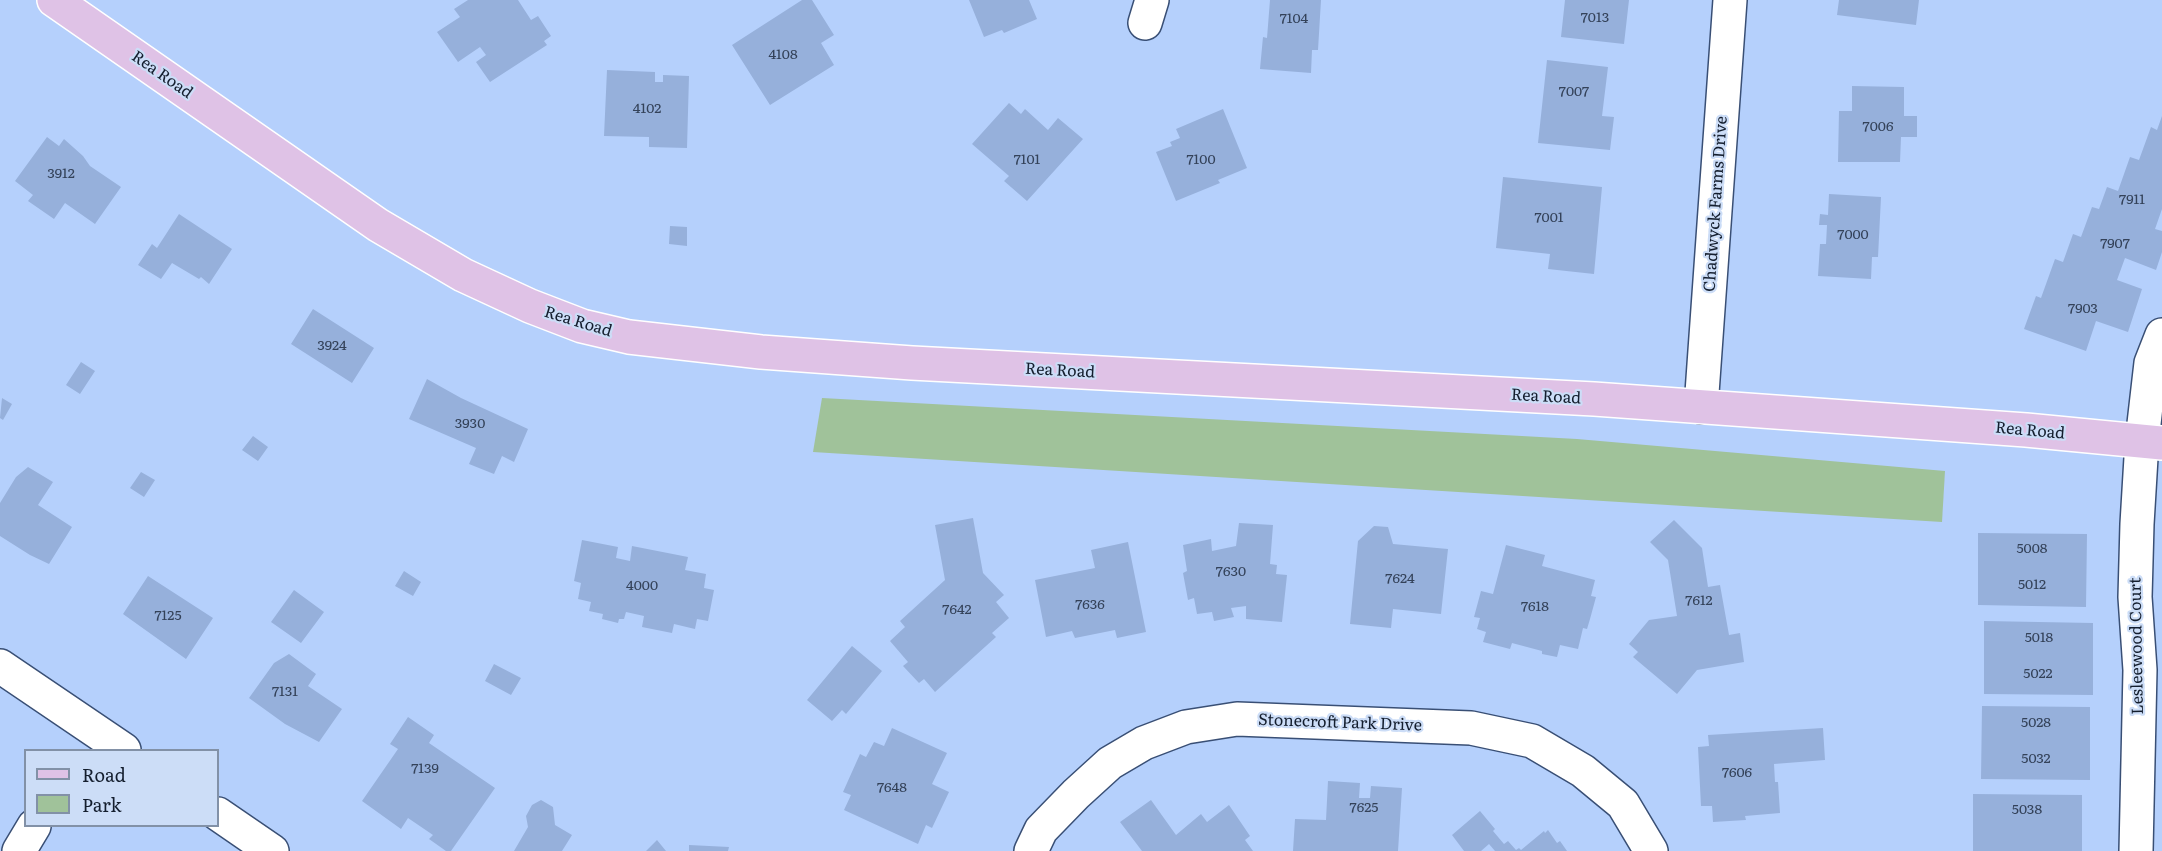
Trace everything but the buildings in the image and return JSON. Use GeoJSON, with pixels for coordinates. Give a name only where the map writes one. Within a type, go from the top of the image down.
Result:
{"type":"FeatureCollection","features":[{"type":"Feature","properties":{"kind":"main road","name":"Rea Road"},"geometry":{"type":"LineString","coordinates":[[54,0],[378,225],[463,275],[530,306],[582,326],[629,337],[784,354],[912,363],[1594,399],[2025,430],[2152,442]]}},
{"type":"Feature","properties":{"kind":"street","name":"Chadwyck Farms Drive"},"geometry":{"type":"LineString","coordinates":[[1701,407],[1730,0]]}},
{"type":"Feature","properties":{"kind":"street","name":"Lesleewood Court"},"geometry":{"type":"LineString","coordinates":[[2136,851],[2140,670],[2135,597],[2152,442],[2151,363],[2162,335]]}},
{"type":"Feature","properties":{"kind":"street"},"geometry":{"type":"LineString","coordinates":[[0,666],[83,739],[120,749]]}},
{"type":"Feature","properties":{"kind":"street","name":"Stonecroft Park Drive"},"geometry":{"type":"LineString","coordinates":[[1031,851],[1041,830],[1110,763],[1144,743],[1186,727],[1237,719],[1471,728],[1532,741],[1583,771],[1623,804],[1651,851]]}},
{"type":"Feature","properties":{"kind":"street"},"geometry":{"type":"LineString","coordinates":[[219,815],[272,851]]}},
{"type":"Feature","properties":{"kind":"street"},"geometry":{"type":"LineString","coordinates":[[19,851],[33,827]]}},
{"type":"Feature","properties":{"kind":"green space"},"geometry":{"type":"Polygon","coordinates":[[[822,398],[1577,439],[1945,471],[1942,522],[813,452],[822,398]]]}}]}
